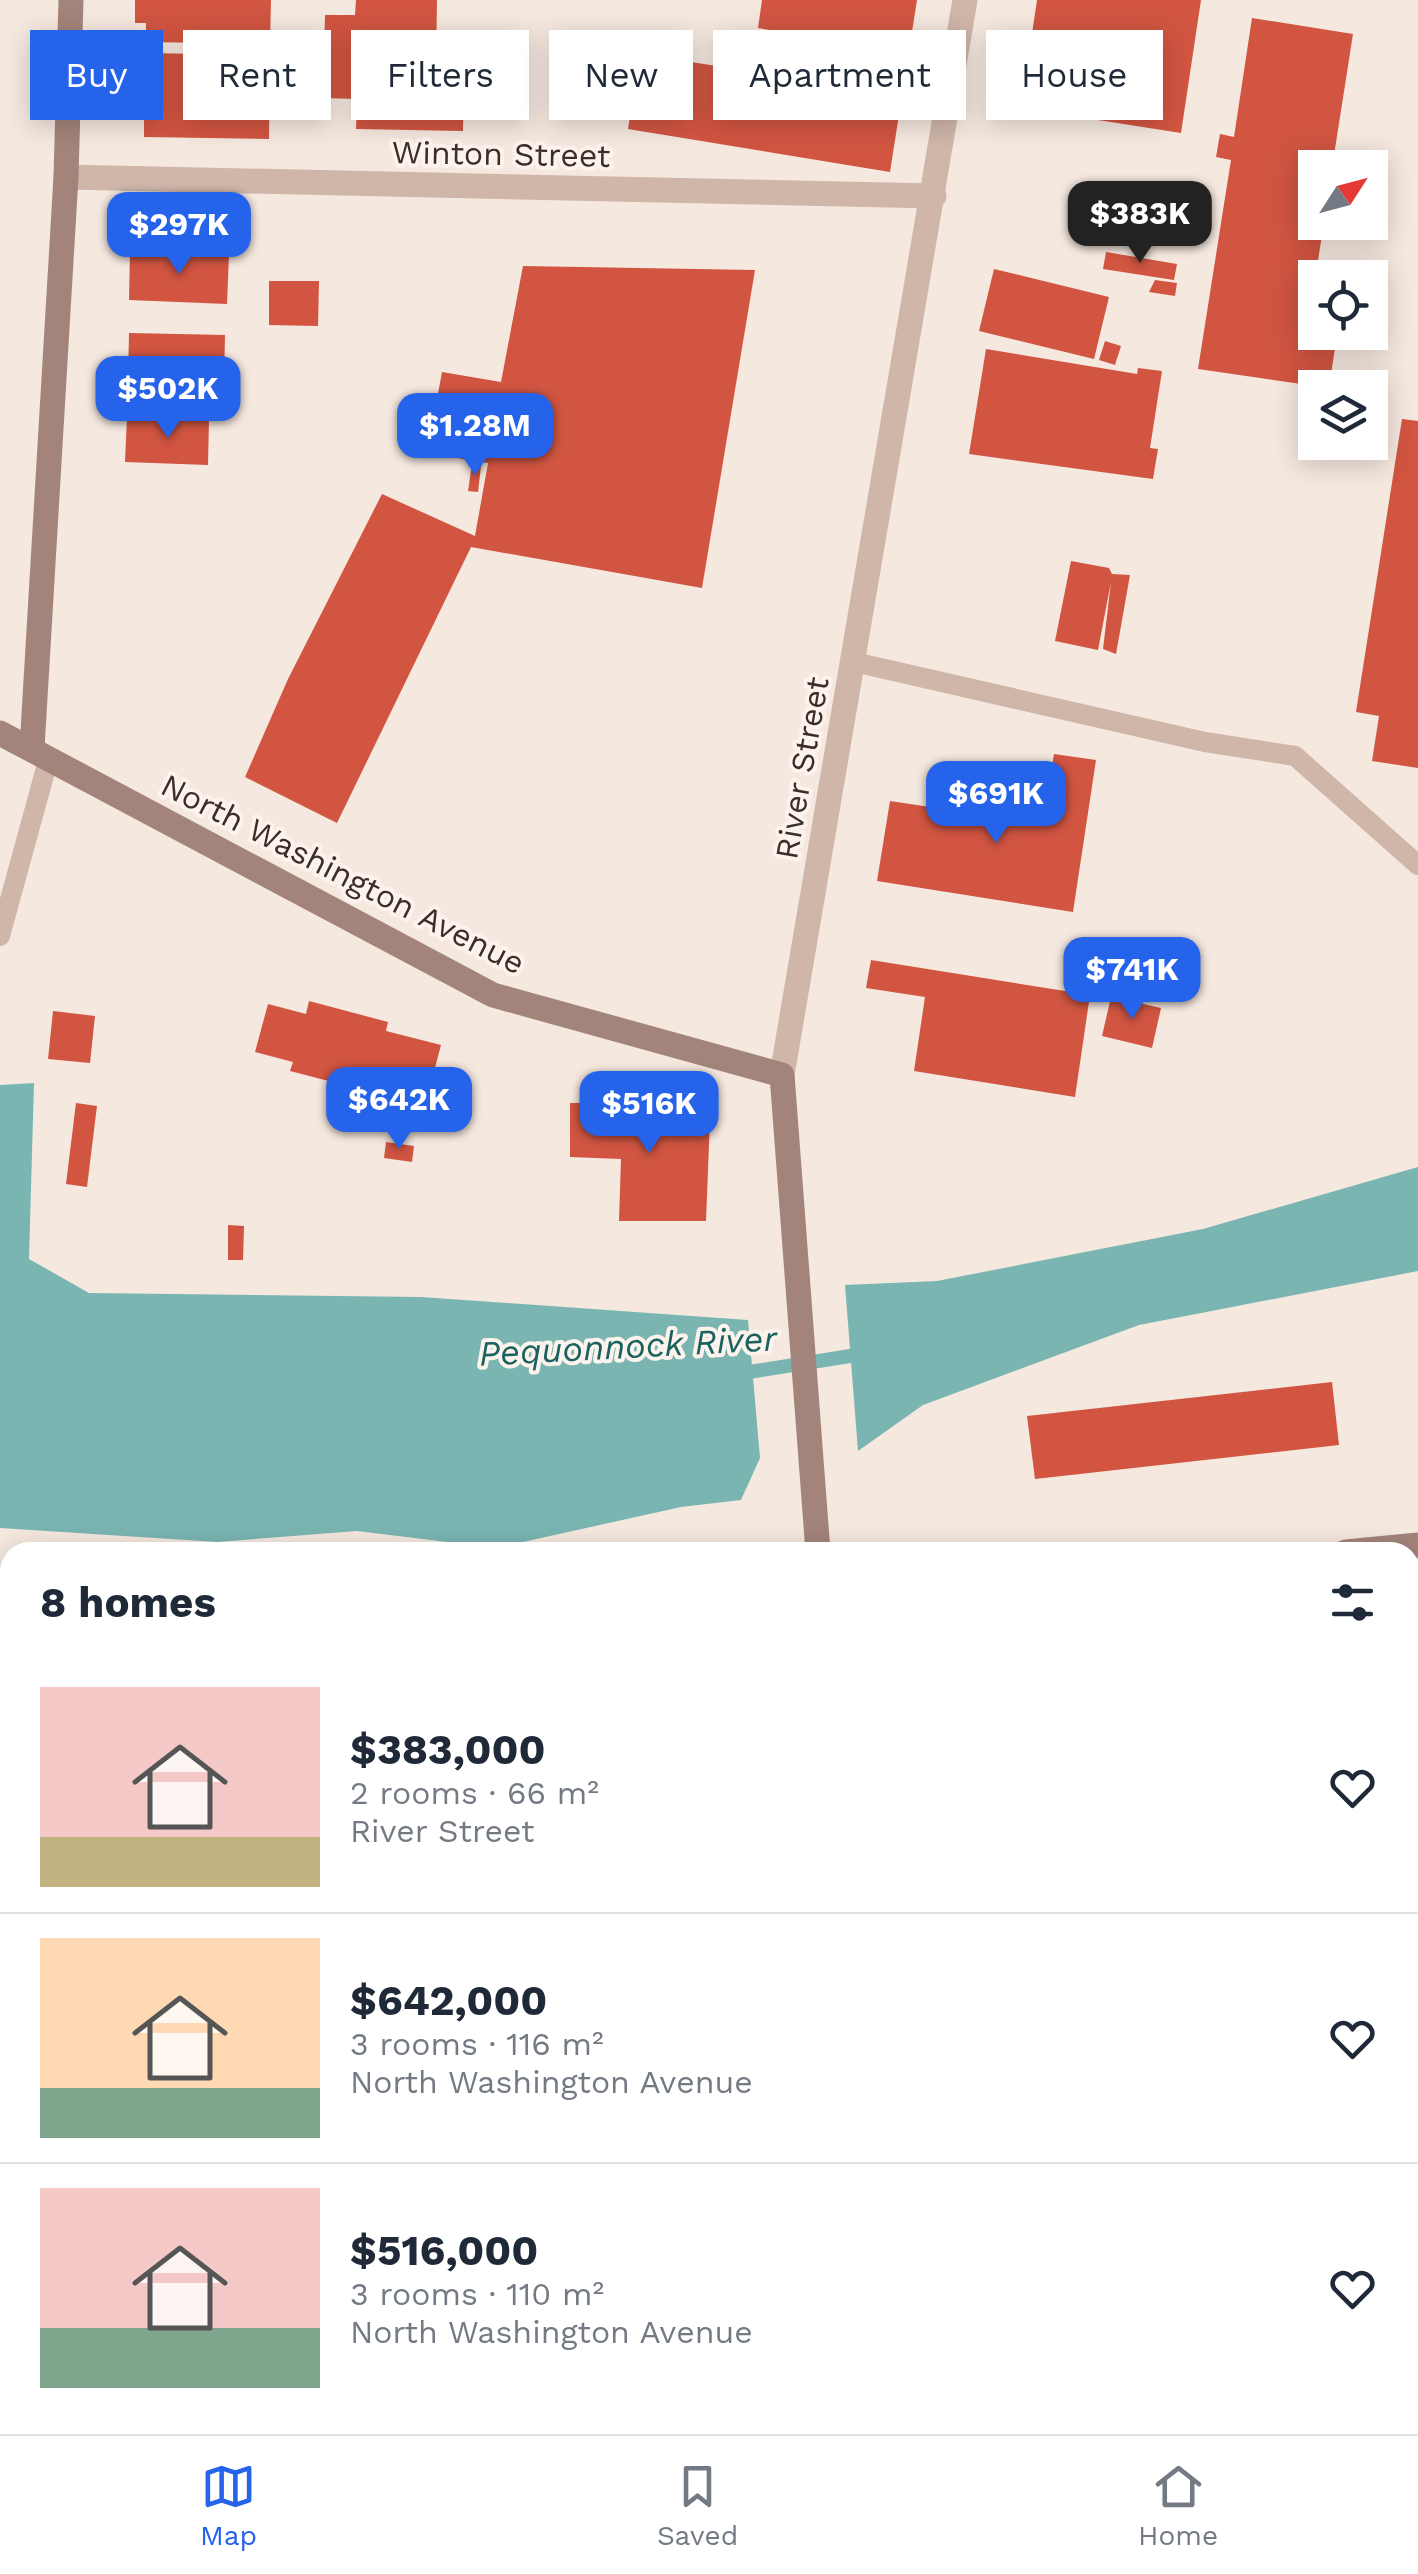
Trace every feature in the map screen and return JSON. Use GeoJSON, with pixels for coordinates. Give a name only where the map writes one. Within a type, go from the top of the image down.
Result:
{"type":"FeatureCollection","features":[{"type":"Feature","properties":{"kind":"main road"},"geometry":{"type":"LineString","coordinates":[[40,753],[71,0]]}},
{"type":"Feature","properties":{"kind":"main road","name":"North Washington Avenue"},"geometry":{"type":"LineString","coordinates":[[0,734],[494,996],[782,1076]]}},
{"type":"Feature","properties":{"kind":"main road","name":"River Street"},"geometry":{"type":"LineString","coordinates":[[782,1076],[816,1542]]}},
{"type":"Feature","properties":{"kind":"street","name":"River Street"},"geometry":{"type":"LineString","coordinates":[[782,1076],[965,0]]}},
{"type":"Feature","properties":{"kind":"street","name":"Winton Street"},"geometry":{"type":"LineString","coordinates":[[66,177],[934,196]]}},
{"type":"Feature","properties":{"kind":"lane"},"geometry":{"type":"LineString","coordinates":[[854,662],[1205,742],[1295,756],[1418,866]]}},
{"type":"Feature","properties":{"kind":"lane"},"geometry":{"type":"LineString","coordinates":[[0,936],[40,753]]}},
{"type":"Feature","properties":{"kind":"water"},"geometry":{"type":"Polygon","coordinates":[[[34,1083],[29,1259],[89,1293],[421,1297],[748,1320],[760,1458],[741,1500],[681,1507],[523,1542],[447,1542],[357,1531],[217,1542],[0,1528],[0,1085],[34,1083]]]}},
{"type":"Feature","properties":{"kind":"water"},"geometry":{"type":"Polygon","coordinates":[[[1418,1167],[1418,1271],[1139,1325],[923,1405],[858,1451],[845,1285],[937,1281],[1203,1229],[1418,1167]]]}},
{"type":"Feature","properties":{"kind":"building"},"geometry":{"type":"Polygon","coordinates":[[[135,0],[271,0],[270,30],[183,30],[183,43],[163,42],[163,30],[146,30],[146,23],[135,23],[135,0]]]}},
{"type":"Feature","properties":{"kind":"building"},"geometry":{"type":"Polygon","coordinates":[[[356,0],[437,0],[437,30],[351,30],[351,99],[331,98],[331,30],[325,30],[325,15],[355,15],[356,0]]]}},
{"type":"Feature","properties":{"kind":"building"},"geometry":{"type":"Polygon","coordinates":[[[762,0],[917,0],[912,30],[758,28],[762,0]]]}},
{"type":"Feature","properties":{"kind":"building"},"geometry":{"type":"Polygon","coordinates":[[[1037,0],[1201,0],[1181,133],[1098,120],[1163,120],[1163,30],[1033,30],[1037,0]]]}},
{"type":"Feature","properties":{"kind":"building"},"geometry":{"type":"Polygon","coordinates":[[[1252,18],[1353,34],[1335,150],[1298,150],[1298,240],[1321,240],[1318,260],[1298,260],[1298,350],[1335,350],[1332,370],[1298,370],[1298,384],[1198,369],[1231,160],[1216,157],[1220,134],[1234,137],[1252,18]]]}},
{"type":"Feature","properties":{"kind":"building"},"geometry":{"type":"Polygon","coordinates":[[[163,53],[183,54],[183,120],[269,120],[269,139],[144,137],[144,120],[163,120],[163,53]]]}},
{"type":"Feature","properties":{"kind":"building"},"geometry":{"type":"Polygon","coordinates":[[[693,62],[713,65],[713,120],[898,120],[890,172],[628,129],[629,120],[693,120],[693,62]]]}},
{"type":"Feature","properties":{"kind":"building"},"geometry":{"type":"Polygon","coordinates":[[[356,120],[463,120],[463,131],[356,129],[356,120]]]}},
{"type":"Feature","properties":{"kind":"building"},"geometry":{"type":"Polygon","coordinates":[[[130,250],[229,254],[227,304],[129,300],[130,250]]]}},
{"type":"Feature","properties":{"kind":"building"},"geometry":{"type":"Polygon","coordinates":[[[1106,252],[1177,264],[1174,280],[1103,269],[1106,252]]]}},
{"type":"Feature","properties":{"kind":"building"},"geometry":{"type":"Polygon","coordinates":[[[523,266],[755,270],[702,588],[471,547],[337,823],[245,777],[288,679],[382,494],[475,536],[488,463],[427,453],[442,372],[501,382],[523,266]]]}},
{"type":"Feature","properties":{"kind":"building"},"geometry":{"type":"Polygon","coordinates":[[[994,269],[1109,297],[1094,359],[979,331],[994,269]]]}},
{"type":"Feature","properties":{"kind":"building"},"geometry":{"type":"Polygon","coordinates":[[[1155,280],[1177,283],[1175,296],[1149,292],[1155,280]]]}},
{"type":"Feature","properties":{"kind":"building"},"geometry":{"type":"Polygon","coordinates":[[[269,281],[319,281],[318,326],[269,325],[269,281]]]}},
{"type":"Feature","properties":{"kind":"building"},"geometry":{"type":"Polygon","coordinates":[[[129,333],[225,335],[224,384],[128,382],[129,333]]]}},
{"type":"Feature","properties":{"kind":"building"},"geometry":{"type":"Polygon","coordinates":[[[1105,341],[1121,346],[1115,365],[1099,360],[1105,341]]]}},
{"type":"Feature","properties":{"kind":"building"},"geometry":{"type":"Polygon","coordinates":[[[986,349],[1137,374],[1138,368],[1162,371],[1150,448],[1158,449],[1153,479],[969,454],[986,349]]]}},
{"type":"Feature","properties":{"kind":"building"},"geometry":{"type":"Polygon","coordinates":[[[127,417],[209,418],[208,465],[125,462],[127,417]]]}},
{"type":"Feature","properties":{"kind":"building"},"geometry":{"type":"Polygon","coordinates":[[[1402,419],[1418,421],[1418,768],[1372,761],[1379,716],[1356,712],[1402,419]]]}},
{"type":"Feature","properties":{"kind":"building"},"geometry":{"type":"Polygon","coordinates":[[[472,464],[481,466],[478,492],[468,491],[472,464]]]}},
{"type":"Feature","properties":{"kind":"building"},"geometry":{"type":"Polygon","coordinates":[[[1071,561],[1109,568],[1112,574],[1130,575],[1116,654],[1103,649],[1111,582],[1098,650],[1055,641],[1071,561]]]}},
{"type":"Feature","properties":{"kind":"building"},"geometry":{"type":"Polygon","coordinates":[[[1054,754],[1096,760],[1073,912],[877,881],[890,801],[930,807],[930,801],[943,803],[942,810],[1027,824],[1031,802],[1046,804],[1054,754]]]}},
{"type":"Feature","properties":{"kind":"building"},"geometry":{"type":"Polygon","coordinates":[[[871,960],[1090,995],[1075,1097],[914,1071],[925,997],[866,988],[871,960]]]}},
{"type":"Feature","properties":{"kind":"building"},"geometry":{"type":"Polygon","coordinates":[[[1111,997],[1161,1008],[1152,1048],[1102,1036],[1111,997]]]}},
{"type":"Feature","properties":{"kind":"building"},"geometry":{"type":"Polygon","coordinates":[[[309,1001],[388,1022],[386,1031],[441,1045],[425,1106],[290,1071],[293,1062],[255,1052],[268,1004],[306,1014],[309,1001]]]}},
{"type":"Feature","properties":{"kind":"building"},"geometry":{"type":"Polygon","coordinates":[[[53,1011],[95,1016],[90,1063],[48,1059],[53,1011]]]}},
{"type":"Feature","properties":{"kind":"building"},"geometry":{"type":"Polygon","coordinates":[[[681,1102],[710,1119],[706,1221],[619,1221],[621,1159],[570,1157],[570,1103],[681,1102]]]}},
{"type":"Feature","properties":{"kind":"building"},"geometry":{"type":"Polygon","coordinates":[[[76,1103],[97,1106],[87,1187],[66,1184],[76,1103]]]}},
{"type":"Feature","properties":{"kind":"building"},"geometry":{"type":"Polygon","coordinates":[[[386,1142],[414,1146],[412,1162],[384,1158],[386,1142]]]}},
{"type":"Feature","properties":{"kind":"building"},"geometry":{"type":"Polygon","coordinates":[[[228,1225],[244,1226],[243,1260],[228,1260],[228,1225]]]}},
{"type":"Feature","properties":{"kind":"building"},"geometry":{"type":"Polygon","coordinates":[[[1332,1382],[1339,1445],[1035,1479],[1027,1416],[1332,1382]]]}},
{"type":"Feature","properties":{"kind":"waterway","name":"Pequonnock River"},"geometry":{"type":"LineString","coordinates":[[737,1374],[869,1353]]}}]}
